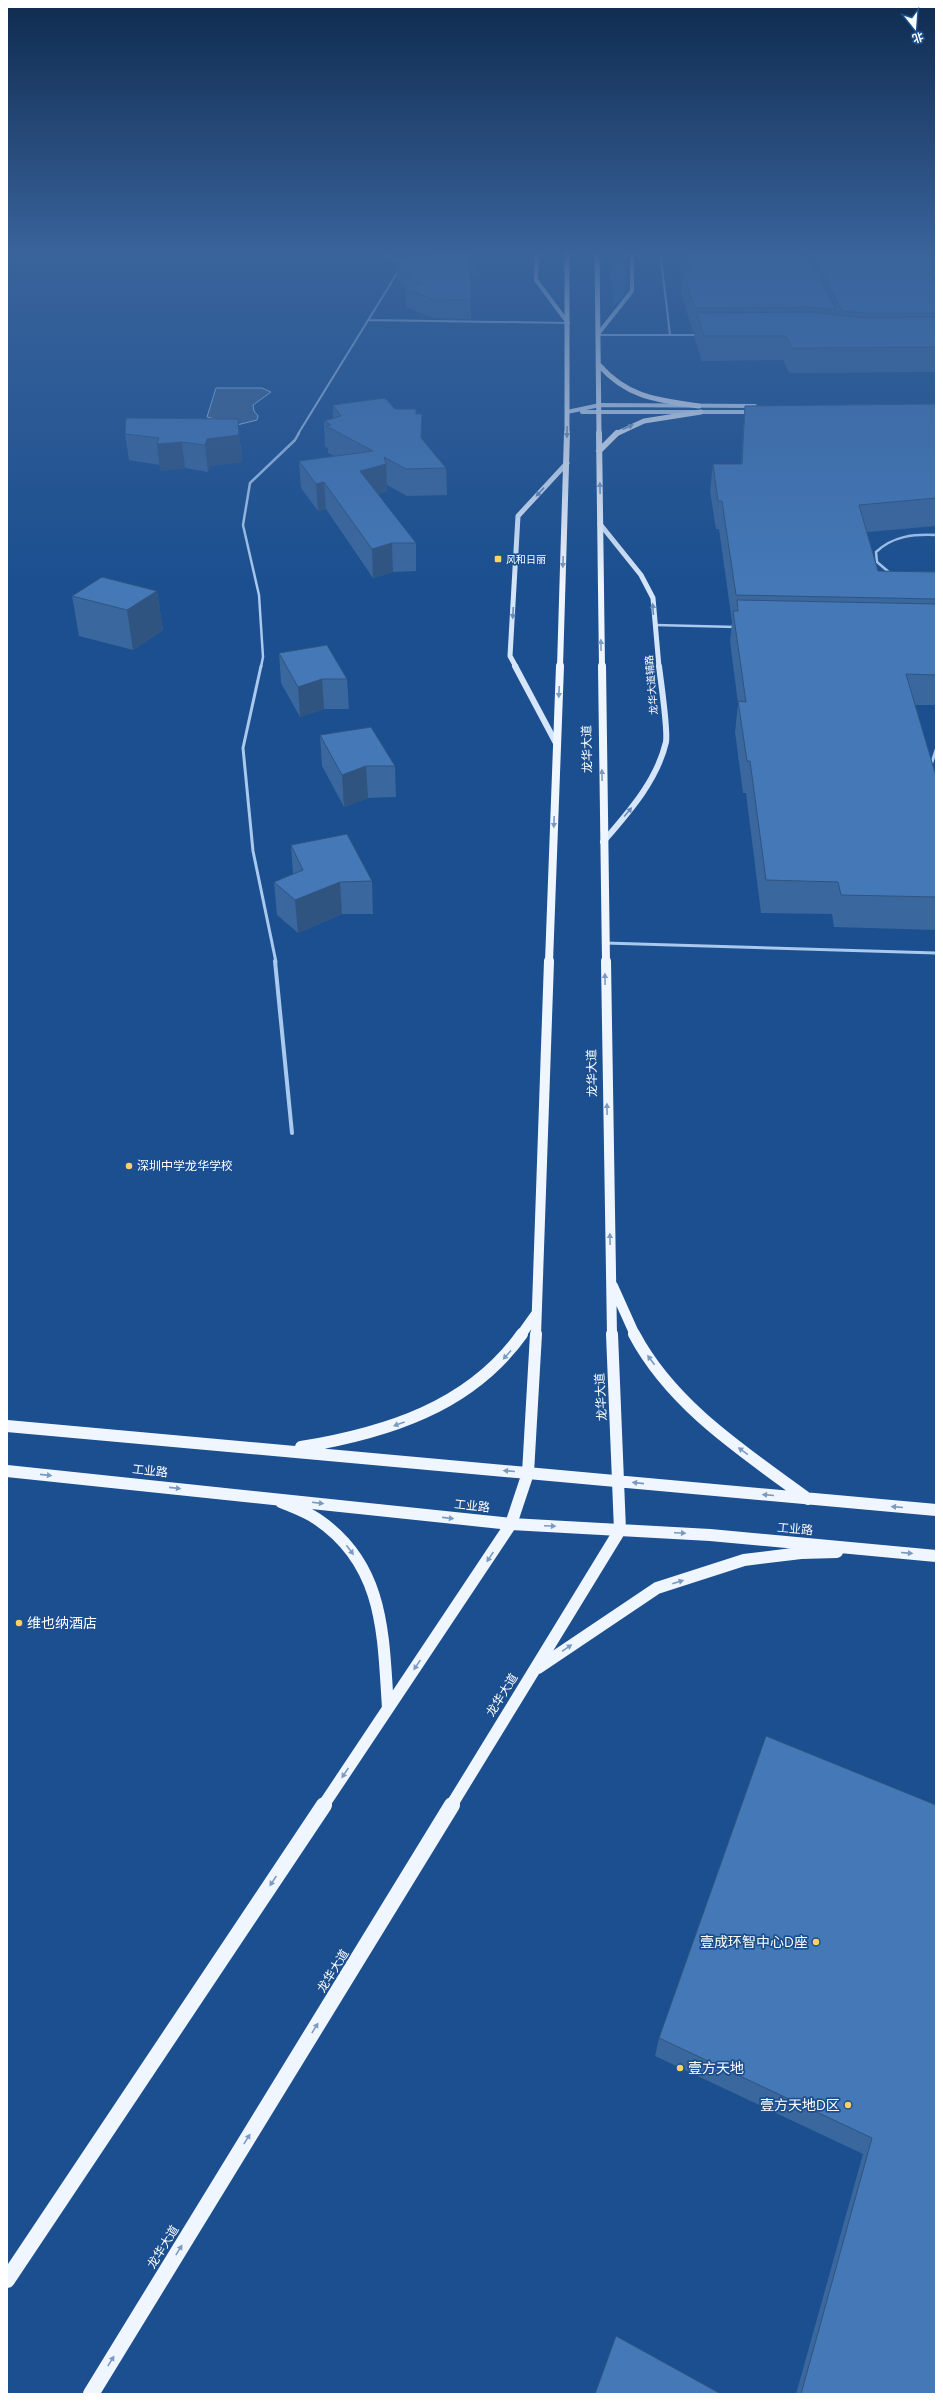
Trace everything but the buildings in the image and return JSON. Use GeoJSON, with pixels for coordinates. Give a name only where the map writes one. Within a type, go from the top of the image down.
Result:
{"type":"FeatureCollection","features":[{"type":"Feature","properties":{"kind":"main road"},"geometry":{"type":"LineString","coordinates":[[7,2280],[511,1524],[528,1473],[537,1312],[567,463],[568,362]]}},
{"type":"Feature","properties":{"kind":"main road"},"geometry":{"type":"LineString","coordinates":[[600,365],[612,380],[630,393],[700,409]]}},
{"type":"Feature","properties":{"kind":"main road","name":"龙华大道"},"geometry":{"type":"LineString","coordinates":[[91,2394],[620,1530],[618,1429],[610,1278],[603,842],[599,451],[600,365]]}},
{"type":"Feature","properties":{"kind":"main road"},"geometry":{"type":"LineString","coordinates":[[567,412],[600,405],[763,412]]}},
{"type":"Feature","properties":{"kind":"main road"},"geometry":{"type":"LineString","coordinates":[[567,412],[600,413],[762,406]]}},
{"type":"Feature","properties":{"kind":"main road"},"geometry":{"type":"LineString","coordinates":[[599,451],[608,439],[618,432],[637,423],[658,417],[700,409]]}},
{"type":"Feature","properties":{"kind":"main road"},"geometry":{"type":"LineString","coordinates":[[557,745],[510,656],[518,516],[567,463]]}},
{"type":"Feature","properties":{"kind":"main road","name":"龙华大道辅路"},"geometry":{"type":"LineString","coordinates":[[600,524],[649,588],[653,598],[666,741],[657,768],[635,804],[603,842]]}},
{"type":"Feature","properties":{"kind":"main road"},"geometry":{"type":"LineString","coordinates":[[610,1278],[632,1329],[647,1356],[688,1406],[709,1426],[808,1499]]}},
{"type":"Feature","properties":{"kind":"main road"},"geometry":{"type":"LineString","coordinates":[[284,1450],[337,1442],[377,1432],[435,1409],[466,1392],[505,1358],[520,1340],[537,1312]]}},
{"type":"Feature","properties":{"kind":"main road"},"geometry":{"type":"LineString","coordinates":[[7,1426],[936,1510]]}},
{"type":"Feature","properties":{"kind":"main road","name":"工业路"},"geometry":{"type":"LineString","coordinates":[[7,1471],[511,1524],[710,1535],[936,1556]]}},
{"type":"Feature","properties":{"kind":"main road"},"geometry":{"type":"LineString","coordinates":[[272,1498],[316,1518],[340,1537],[363,1568],[378,1609],[383,1638],[388,1708]]}},
{"type":"Feature","properties":{"kind":"main road"},"geometry":{"type":"LineString","coordinates":[[535,1670],[657,1588],[744,1560],[800,1553],[886,1551]]}},
{"type":"Feature","properties":{"kind":"street"},"geometry":{"type":"LineString","coordinates":[[292,1133],[276,964],[253,851],[243,748],[263,657],[259,595],[243,525],[250,483],[295,440],[342,362]]}},
{"type":"Feature","properties":{"kind":"street"},"geometry":{"type":"LineString","coordinates":[[893,575],[877,562],[876,552],[884,543],[900,537],[936,535]]}},
{"type":"Feature","properties":{"kind":"street"},"geometry":{"type":"LineString","coordinates":[[655,625],[740,627]]}},
{"type":"Feature","properties":{"kind":"street"},"geometry":{"type":"LineString","coordinates":[[931,769],[936,750]]}},
{"type":"Feature","properties":{"kind":"street"},"geometry":{"type":"LineString","coordinates":[[605,943],[936,953]]}},
{"type":"Feature","properties":{"kind":"shaded area"},"geometry":{"type":"Polygon","coordinates":[[[216,388],[262,388],[271,392],[253,405],[254,411],[258,416],[257,420],[237,425],[207,417],[216,388]]]}},
{"type":"Feature","properties":{"kind":"place","name":"风和日丽"},"geometry":{"type":"Point","coordinates":[498,559]}},
{"type":"Feature","properties":{"kind":"place","name":"深圳中学龙华学校"},"geometry":{"type":"Point","coordinates":[129,1166]}},
{"type":"Feature","properties":{"kind":"place","name":"维也纳酒店"},"geometry":{"type":"Point","coordinates":[19,1623]}},
{"type":"Feature","properties":{"kind":"place","name":"壹成环智中心D座"},"geometry":{"type":"Point","coordinates":[816,1942]}},
{"type":"Feature","properties":{"kind":"place","name":"壹方天地"},"geometry":{"type":"Point","coordinates":[680,2068]}},
{"type":"Feature","properties":{"kind":"place","name":"壹方天地D区"},"geometry":{"type":"Point","coordinates":[848,2105]}}]}
